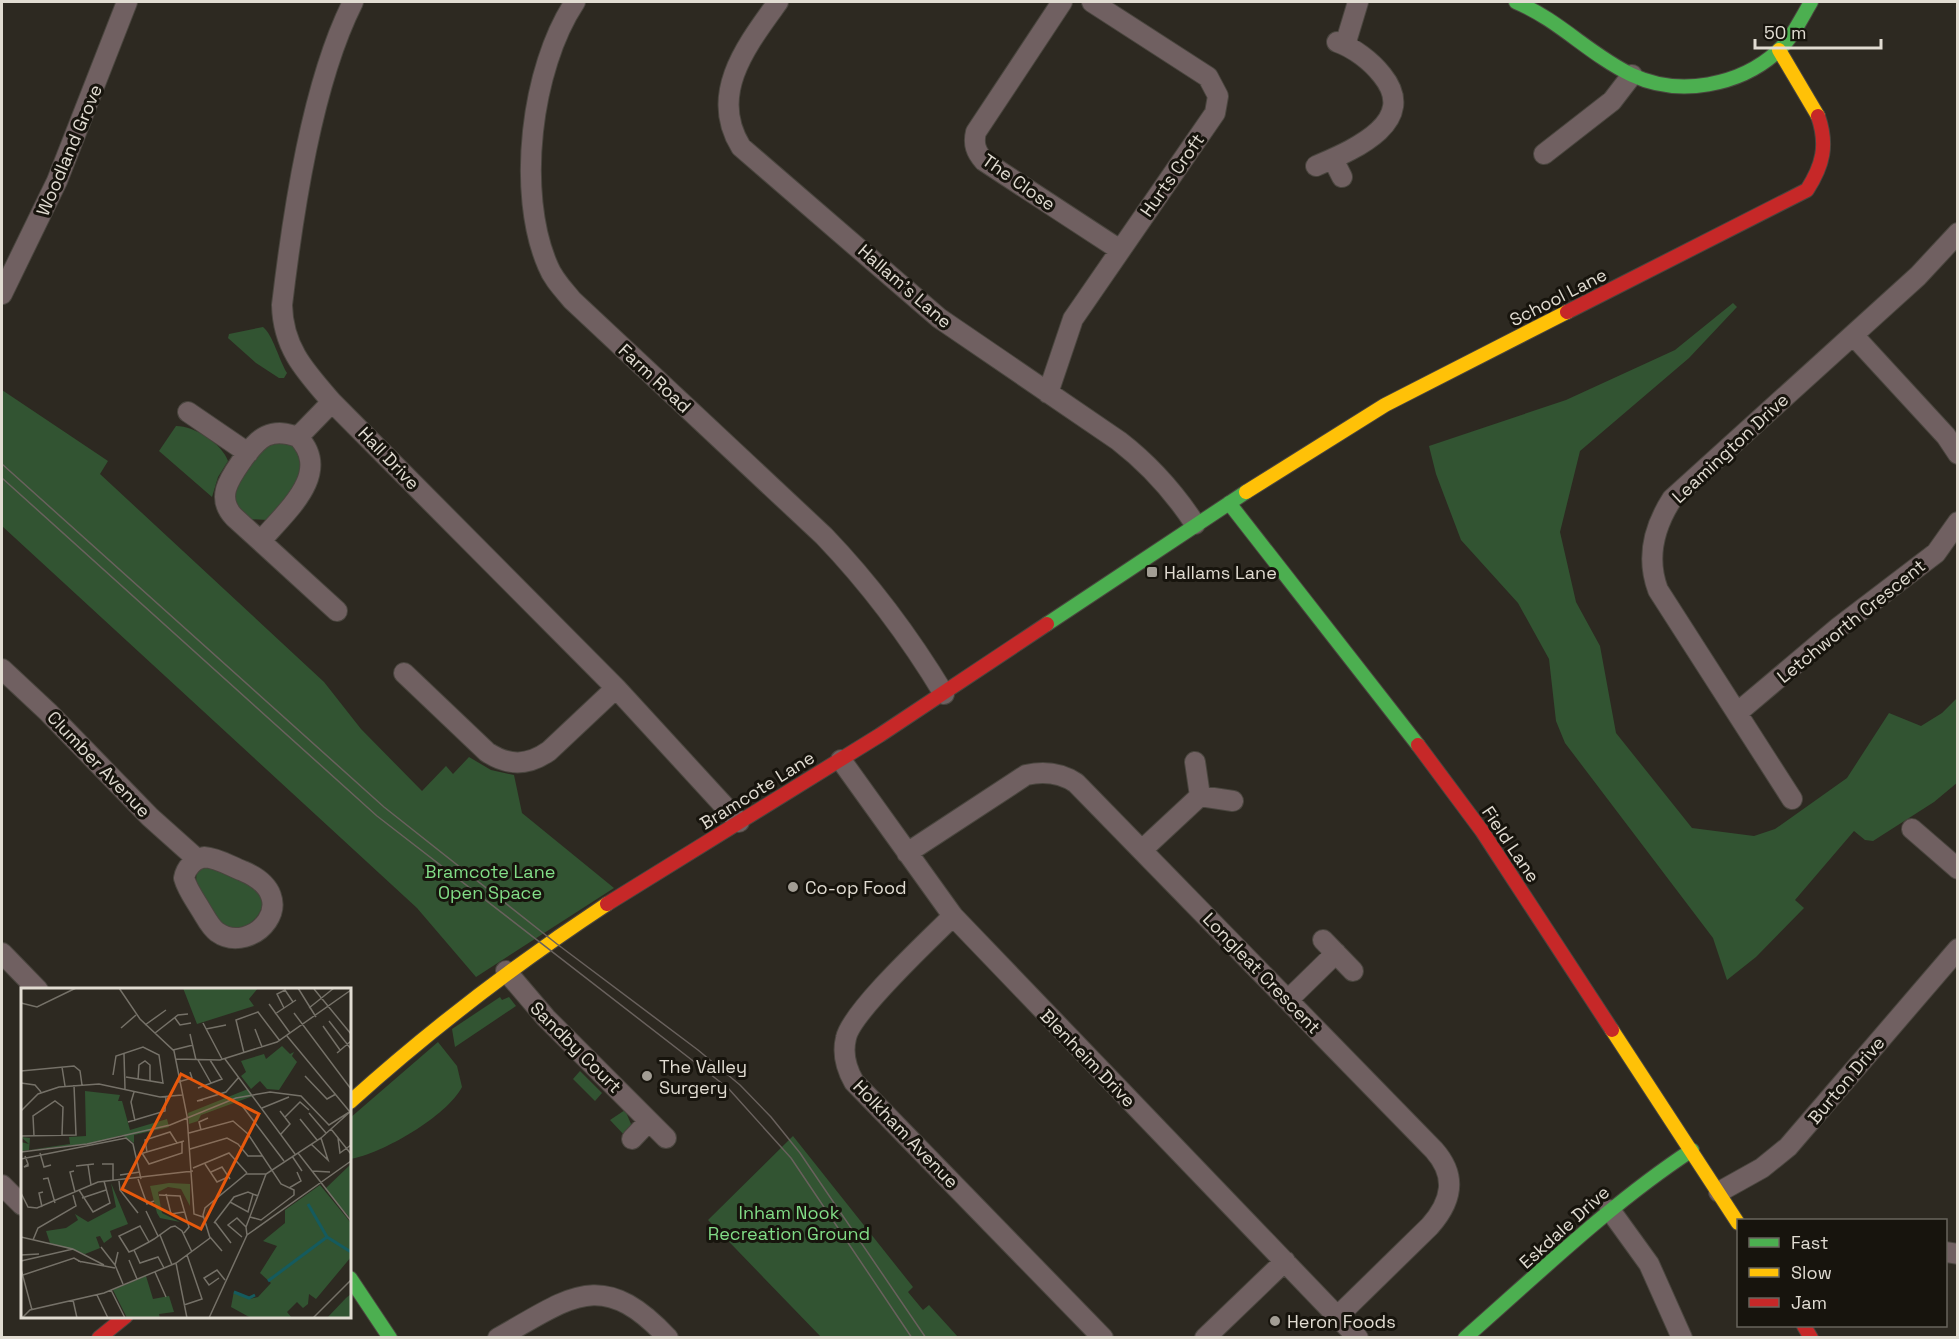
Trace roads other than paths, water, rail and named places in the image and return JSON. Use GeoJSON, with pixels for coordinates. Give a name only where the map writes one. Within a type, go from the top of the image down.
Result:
{"type":"FeatureCollection","features":[{"type":"Feature","properties":{"kind":"street","name":"Woodland Grove"},"geometry":{"type":"LineString","coordinates":[[2,294],[57,182],[127,2]]}},
{"type":"Feature","properties":{"kind":"street","name":"Hall Drive"},"geometry":{"type":"LineString","coordinates":[[353,2],[333,47],[313,125],[282,305],[282,321],[290,347],[307,374],[332,402],[616,688],[739,822]]}},
{"type":"Feature","properties":{"kind":"street","name":"Farm Road"},"geometry":{"type":"LineString","coordinates":[[575,2],[552,47],[543,75],[535,119],[532,191],[537,226],[548,268],[572,300],[854,568],[914,644],[944,694]]}},
{"type":"Feature","properties":{"kind":"street","name":"Hallam's Lane"},"geometry":{"type":"LineString","coordinates":[[778,2],[742,53],[731,82],[730,121],[741,147],[939,318],[1147,464],[1168,486],[1195,524]]}},
{"type":"Feature","properties":{"kind":"street","name":"The Close"},"geometry":{"type":"LineString","coordinates":[[1062,2],[976,132],[977,153],[984,161],[1120,250]]}},
{"type":"Feature","properties":{"kind":"street","name":"Hurts Croft"},"geometry":{"type":"LineString","coordinates":[[1048,393],[1073,319],[1215,113],[1218,96],[1208,77],[1092,2]]}},
{"type":"Feature","properties":{"kind":"street"},"geometry":{"type":"LineString","coordinates":[[1342,177],[1324,163],[1360,146],[1375,136],[1386,121],[1394,95],[1378,70],[1341,43],[1358,2]]}},
{"type":"Feature","properties":{"kind":"street"},"geometry":{"type":"LineString","coordinates":[[1515,2],[1546,7],[1632,75],[1673,86],[1713,83],[1750,70],[1779,50],[1811,2]]}},
{"type":"Feature","properties":{"kind":"street","name":"School Lane"},"geometry":{"type":"LineString","coordinates":[[1195,524],[1384,405],[1807,190],[1819,175],[1826,153],[1823,128],[1779,50]]}},
{"type":"Feature","properties":{"kind":"street"},"geometry":{"type":"LineString","coordinates":[[1544,154],[1617,97],[1632,75]]}},
{"type":"Feature","properties":{"kind":"street","name":"Leamington Drive"},"geometry":{"type":"LineString","coordinates":[[1792,799],[1658,590],[1652,574],[1651,560],[1656,535],[1672,499],[1918,276],[1958,233]]}},
{"type":"Feature","properties":{"kind":"street"},"geometry":{"type":"LineString","coordinates":[[1853,335],[1946,436],[1958,454]]}},
{"type":"Feature","properties":{"kind":"street"},"geometry":{"type":"LineString","coordinates":[[298,437],[332,402]]}},
{"type":"Feature","properties":{"kind":"street"},"geometry":{"type":"LineString","coordinates":[[188,412],[248,453]]}},
{"type":"Feature","properties":{"kind":"street"},"geometry":{"type":"LineString","coordinates":[[261,541],[301,493],[310,477],[310,454],[298,437],[279,433],[261,439],[227,482],[225,500],[227,510],[337,611]]}},
{"type":"Feature","properties":{"kind":"street","name":"Field Lane"},"geometry":{"type":"LineString","coordinates":[[1229,503],[1401,722],[1482,831],[1737,1221]]}},
{"type":"Feature","properties":{"kind":"street","name":"Letchworth Crescent"},"geometry":{"type":"LineString","coordinates":[[1737,713],[1839,627],[1936,553],[1958,522]]}},
{"type":"Feature","properties":{"kind":"street","name":"Bramcote Lane"},"geometry":{"type":"LineString","coordinates":[[351,1101],[434,1026],[506,971],[944,694],[1195,524]]}},
{"type":"Feature","properties":{"kind":"street","name":"Clumber Avenue"},"geometry":{"type":"LineString","coordinates":[[2,669],[48,712],[150,817],[197,859]]}},
{"type":"Feature","properties":{"kind":"street"},"geometry":{"type":"LineString","coordinates":[[404,673],[487,752],[505,762],[518,763],[540,758],[549,752],[616,688]]}},
{"type":"Feature","properties":{"kind":"street","name":"Blenheim Drive"},"geometry":{"type":"LineString","coordinates":[[840,760],[953,916],[1358,1338]]}},
{"type":"Feature","properties":{"kind":"street"},"geometry":{"type":"LineString","coordinates":[[1195,762],[1200,796]]}},
{"type":"Feature","properties":{"kind":"street","name":"Longleat Crescent"},"geometry":{"type":"LineString","coordinates":[[907,853],[1016,779],[1036,773],[1058,775],[1076,783],[1434,1150],[1444,1164],[1450,1184],[1447,1202],[1439,1216],[1338,1316]]}},
{"type":"Feature","properties":{"kind":"street"},"geometry":{"type":"LineString","coordinates":[[1200,796],[1233,801]]}},
{"type":"Feature","properties":{"kind":"street"},"geometry":{"type":"LineString","coordinates":[[1142,850],[1200,796]]}},
{"type":"Feature","properties":{"kind":"street"},"geometry":{"type":"LineString","coordinates":[[1912,829],[1958,868]]}},
{"type":"Feature","properties":{"kind":"street"},"geometry":{"type":"LineString","coordinates":[[212,858],[253,875],[267,885],[272,894],[273,906],[266,922],[256,932],[246,937],[230,939],[211,926],[184,878],[188,868],[197,859],[212,858]]}},
{"type":"Feature","properties":{"kind":"street","name":"Holkham Avenue"},"geometry":{"type":"LineString","coordinates":[[953,916],[908,960],[850,1026],[844,1050],[848,1073],[854,1082],[1103,1338]]}},
{"type":"Feature","properties":{"kind":"street"},"geometry":{"type":"LineString","coordinates":[[1288,1000],[1329,947],[1353,971]]}},
{"type":"Feature","properties":{"kind":"street","name":"Burton Drive"},"geometry":{"type":"LineString","coordinates":[[1719,1192],[1762,1168],[1788,1147],[1958,949]]}},
{"type":"Feature","properties":{"kind":"street"},"geometry":{"type":"LineString","coordinates":[[2,953],[36,988]]}},
{"type":"Feature","properties":{"kind":"street","name":"Sandby Court"},"geometry":{"type":"LineString","coordinates":[[506,971],[546,1018],[666,1138]]}},
{"type":"Feature","properties":{"kind":"street"},"geometry":{"type":"LineString","coordinates":[[632,1139],[649,1121]]}},
{"type":"Feature","properties":{"kind":"street","name":"Eskdale Drive"},"geometry":{"type":"LineString","coordinates":[[1471,1335],[1610,1210],[1649,1178],[1692,1150]]}},
{"type":"Feature","properties":{"kind":"street"},"geometry":{"type":"LineString","coordinates":[[2,1185],[21,1204]]}},
{"type":"Feature","properties":{"kind":"street"},"geometry":{"type":"LineString","coordinates":[[1610,1210],[1649,1264],[1682,1338]]}},
{"type":"Feature","properties":{"kind":"street"},"geometry":{"type":"LineString","coordinates":[[1205,1338],[1284,1261]]}},
{"type":"Feature","properties":{"kind":"street"},"geometry":{"type":"LineString","coordinates":[[351,1280],[390,1338]]}},
{"type":"Feature","properties":{"kind":"street"},"geometry":{"type":"LineString","coordinates":[[498,1338],[565,1301],[593,1293],[616,1297],[637,1310],[668,1338]]}},
{"type":"Feature","properties":{"kind":"street"},"geometry":{"type":"LineString","coordinates":[[99,1338],[125,1318]]}},
{"type":"Feature","properties":{"kind":"tram line"},"geometry":{"type":"LineString","coordinates":[[2,464],[384,807],[740,1085],[771,1117],[800,1153],[926,1338]]}},
{"type":"Feature","properties":{"kind":"tram line"},"geometry":{"type":"LineString","coordinates":[[2,478],[377,816],[728,1088],[791,1158],[912,1338]]}},
{"type":"Feature","properties":{"kind":"place","name":"Hallams Lane"},"geometry":{"type":"Point","coordinates":[1152,572]}},
{"type":"Feature","properties":{"kind":"place","name":"Co-op Food"},"geometry":{"type":"Point","coordinates":[793,887]}},
{"type":"Feature","properties":{"kind":"place","name":"The Valley Surgery"},"geometry":{"type":"Point","coordinates":[647,1076]}},
{"type":"Feature","properties":{"kind":"place","name":"Heron Foods"},"geometry":{"type":"Point","coordinates":[1275,1321]}},
{"type":"Feature","properties":{"kind":"park label","name":"Bramcote Lane Open Space"},"geometry":{"type":"Point","coordinates":[490,881]}},
{"type":"Feature","properties":{"kind":"park label","name":"Inham Nook Recreation Ground"},"geometry":{"type":"Point","coordinates":[789,1222]}}]}
